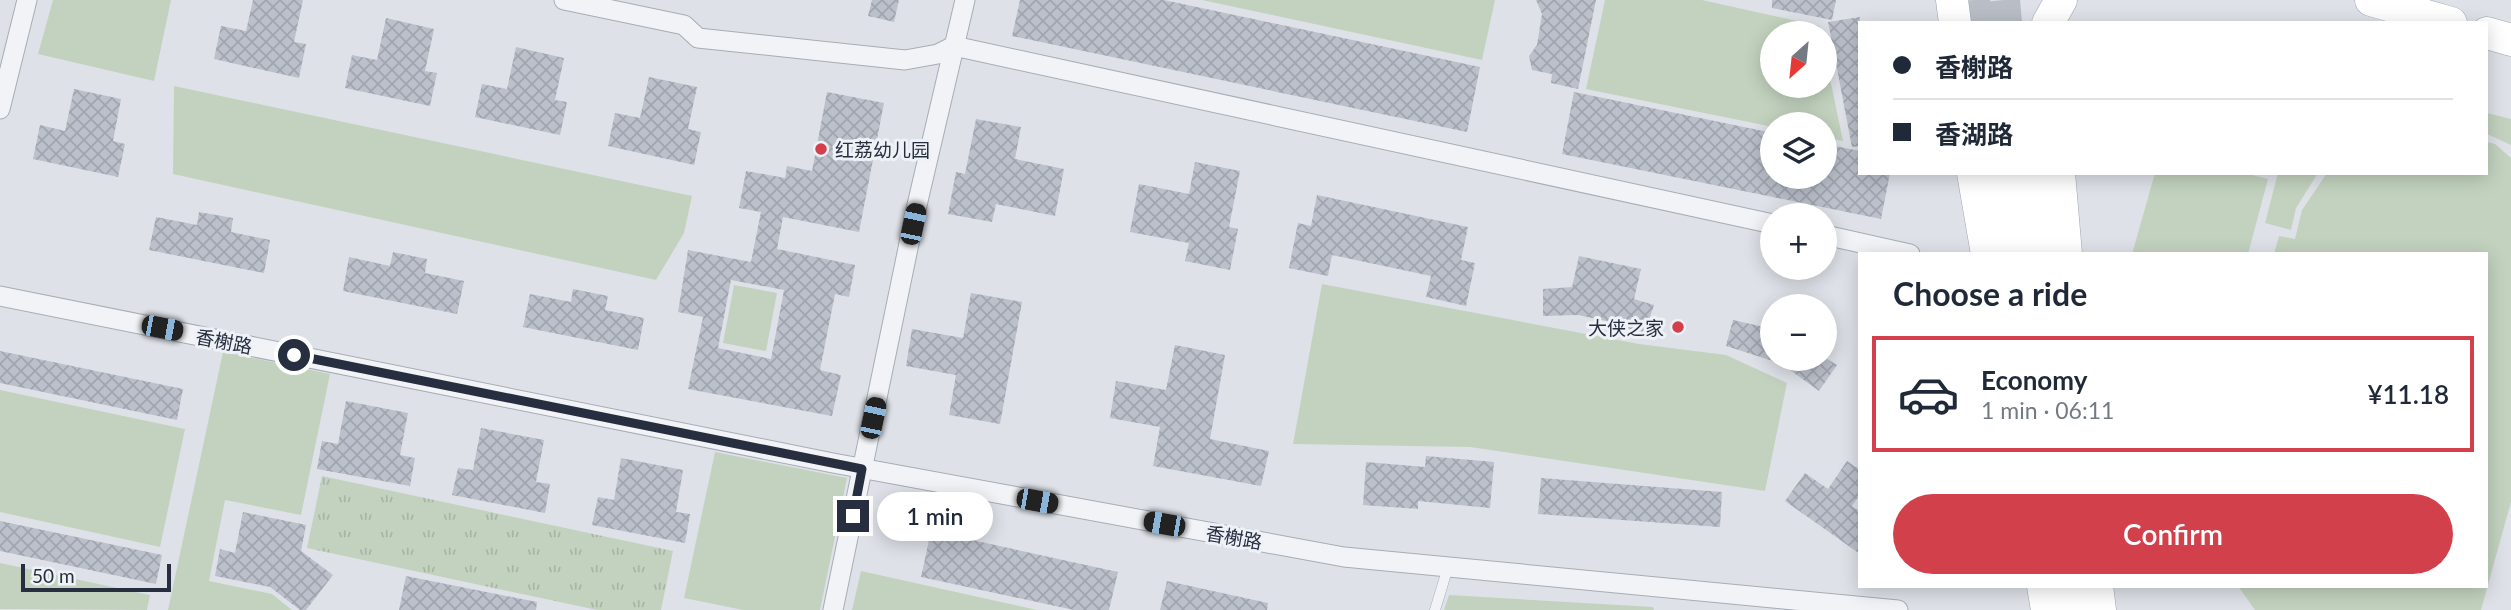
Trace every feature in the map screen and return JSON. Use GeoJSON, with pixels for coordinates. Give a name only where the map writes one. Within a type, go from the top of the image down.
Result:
{"type":"FeatureCollection","features":[{"type":"Feature","properties":{"kind":"main road"},"geometry":{"type":"LineString","coordinates":[[2371,0],[2444,21]]}},
{"type":"Feature","properties":{"kind":"main road"},"geometry":{"type":"LineString","coordinates":[[2488,33],[2511,40]]}},
{"type":"Feature","properties":{"kind":"main road"},"geometry":{"type":"LineString","coordinates":[[1973,175],[1987,252]]}},
{"type":"Feature","properties":{"kind":"main road"},"geometry":{"type":"LineString","coordinates":[[1999,175],[2012,252]]}},
{"type":"Feature","properties":{"kind":"main road"},"geometry":{"type":"LineString","coordinates":[[2030,175],[2043,252]]}},
{"type":"Feature","properties":{"kind":"main road"},"geometry":{"type":"LineString","coordinates":[[2059,175],[2066,252]]}},
{"type":"Feature","properties":{"kind":"main road"},"geometry":{"type":"LineString","coordinates":[[2043,588],[2047,610]]}},
{"type":"Feature","properties":{"kind":"main road"},"geometry":{"type":"LineString","coordinates":[[2066,588],[2070,610]]}},
{"type":"Feature","properties":{"kind":"main road"},"geometry":{"type":"LineString","coordinates":[[2096,588],[2100,610]]}},
{"type":"Feature","properties":{"kind":"main road"},"geometry":{"type":"LineString","coordinates":[[2105,588],[2109,610]]}},
{"type":"Feature","properties":{"kind":"street"},"geometry":{"type":"LineString","coordinates":[[0,109],[27,0]]}},
{"type":"Feature","properties":{"kind":"street"},"geometry":{"type":"LineString","coordinates":[[564,0],[684,25],[698,38],[905,60],[938,54],[954,46],[1760,221]]}},
{"type":"Feature","properties":{"kind":"street"},"geometry":{"type":"LineString","coordinates":[[833,610],[917,205],[965,0]]}},
{"type":"Feature","properties":{"kind":"street"},"geometry":{"type":"LineString","coordinates":[[1837,238],[1901,252]]}},
{"type":"Feature","properties":{"kind":"street","name":"香榭路"},"geometry":{"type":"LineString","coordinates":[[0,296],[862,469],[1344,557],[1898,610]]}},
{"type":"Feature","properties":{"kind":"lane"},"geometry":{"type":"LineString","coordinates":[[1435,610],[1448,567]]}},
{"type":"Feature","properties":{"kind":"green space"},"geometry":{"type":"Polygon","coordinates":[[[53,0],[171,0],[154,81],[38,54],[53,0]]]}},
{"type":"Feature","properties":{"kind":"green space"},"geometry":{"type":"Polygon","coordinates":[[[1202,0],[1495,0],[1482,60],[1202,0]]]}},
{"type":"Feature","properties":{"kind":"green space"},"geometry":{"type":"Polygon","coordinates":[[[1605,0],[1702,0],[1797,21],[1760,21],[1760,98],[1834,98],[1837,112],[1760,112],[1760,124],[1586,89],[1605,0]]]}},
{"type":"Feature","properties":{"kind":"green space"},"geometry":{"type":"Polygon","coordinates":[[[174,86],[692,196],[684,233],[656,280],[173,174],[174,86]]]}},
{"type":"Feature","properties":{"kind":"green space"},"geometry":{"type":"Polygon","coordinates":[[[1837,112],[1843,141],[1837,140],[1837,112]]]}},
{"type":"Feature","properties":{"kind":"green space"},"geometry":{"type":"Polygon","coordinates":[[[2488,113],[2511,119],[2511,145],[2488,134],[2488,113]]]}},
{"type":"Feature","properties":{"kind":"green space"},"geometry":{"type":"Polygon","coordinates":[[[2488,142],[2495,144],[2511,158],[2511,502],[2488,585],[2488,252],[2275,252],[2279,236],[2295,239],[2302,210],[2326,175],[2488,175],[2488,142]]]}},
{"type":"Feature","properties":{"kind":"green space"},"geometry":{"type":"Polygon","coordinates":[[[2154,175],[2252,175],[2268,179],[2249,252],[2133,252],[2154,175]]]}},
{"type":"Feature","properties":{"kind":"green space"},"geometry":{"type":"Polygon","coordinates":[[[2277,175],[2317,175],[2296,208],[2291,230],[2265,223],[2277,175]]]}},
{"type":"Feature","properties":{"kind":"green space"},"geometry":{"type":"Polygon","coordinates":[[[1322,284],[1639,344],[1726,355],[1787,383],[1765,491],[1470,447],[1293,444],[1322,284]]]}},
{"type":"Feature","properties":{"kind":"green space"},"geometry":{"type":"Polygon","coordinates":[[[734,285],[777,293],[766,351],[723,343],[734,285]]]}},
{"type":"Feature","properties":{"kind":"green space"},"geometry":{"type":"Polygon","coordinates":[[[223,352],[330,374],[301,515],[225,500],[209,581],[272,594],[292,610],[168,610],[223,352]]]}},
{"type":"Feature","properties":{"kind":"green space"},"geometry":{"type":"Polygon","coordinates":[[[0,390],[185,429],[160,547],[0,512],[0,390]]]}},
{"type":"Feature","properties":{"kind":"green space"},"geometry":{"type":"Polygon","coordinates":[[[715,452],[847,478],[820,610],[743,610],[684,598],[715,452]]]}},
{"type":"Feature","properties":{"kind":"green space"},"geometry":{"type":"Polygon","coordinates":[[[322,476],[673,551],[661,610],[597,610],[307,548],[322,476]]]}},
{"type":"Feature","properties":{"kind":"green space"},"geometry":{"type":"Polygon","coordinates":[[[0,563],[150,595],[147,610],[0,609],[0,563]]]}},
{"type":"Feature","properties":{"kind":"green space"},"geometry":{"type":"Polygon","coordinates":[[[861,571],[1037,610],[852,610],[861,571]]]}},
{"type":"Feature","properties":{"kind":"green space"},"geometry":{"type":"Polygon","coordinates":[[[2239,588],[2487,588],[2481,610],[2255,610],[2239,588]]]}},
{"type":"Feature","properties":{"kind":"green space"},"geometry":{"type":"Polygon","coordinates":[[[1449,595],[1653,607],[1654,610],[1444,610],[1449,595]]]}},
{"type":"Feature","properties":{"kind":"building"},"geometry":{"type":"Polygon","coordinates":[[[253,0],[303,0],[294,42],[306,44],[299,78],[214,59],[221,26],[246,31],[253,0]]]}},
{"type":"Feature","properties":{"kind":"building"},"geometry":{"type":"Polygon","coordinates":[[[872,0],[899,0],[894,22],[868,16],[872,0]]]}},
{"type":"Feature","properties":{"kind":"building"},"geometry":{"type":"Polygon","coordinates":[[[1020,0],[1164,0],[1480,67],[1467,132],[1012,36],[1020,0]]]}},
{"type":"Feature","properties":{"kind":"building"},"geometry":{"type":"Polygon","coordinates":[[[1536,0],[1596,0],[1578,89],[1551,83],[1552,74],[1532,70],[1529,56],[1537,45],[1542,14],[1536,0]]]}},
{"type":"Feature","properties":{"kind":"building"},"geometry":{"type":"Polygon","coordinates":[[[1772,0],[1836,0],[1832,20],[1772,8],[1772,0]]]}},
{"type":"Feature","properties":{"kind":"building"},"geometry":{"type":"Polygon","coordinates":[[[1860,17],[1858,146],[1852,147],[1838,74],[1838,21],[1834,21],[1860,17]]]}},
{"type":"Feature","properties":{"kind":"building"},"geometry":{"type":"Polygon","coordinates":[[[386,18],[434,29],[425,71],[437,73],[430,106],[345,88],[352,55],[377,60],[386,18]]]}},
{"type":"Feature","properties":{"kind":"building"},"geometry":{"type":"Polygon","coordinates":[[[516,47],[564,58],[555,100],[567,102],[560,135],[475,117],[482,84],[507,89],[516,47]]]}},
{"type":"Feature","properties":{"kind":"building"},"geometry":{"type":"Polygon","coordinates":[[[649,77],[697,87],[688,129],[701,132],[694,165],[608,146],[615,113],[640,118],[649,77]]]}},
{"type":"Feature","properties":{"kind":"building"},"geometry":{"type":"Polygon","coordinates":[[[74,89],[121,99],[113,141],[125,144],[118,177],[33,159],[40,125],[65,131],[74,89]]]}},
{"type":"Feature","properties":{"kind":"building"},"geometry":{"type":"Polygon","coordinates":[[[827,92],[884,103],[859,232],[783,217],[777,249],[855,265],[849,297],[835,294],[820,370],[841,375],[832,416],[688,389],[703,317],[678,312],[688,250],[751,262],[761,212],[739,208],[746,171],[785,178],[787,166],[812,171],[827,92]],[[731,280],[718,348],[771,359],[784,290],[731,280]]]}},
{"type":"Feature","properties":{"kind":"building"},"geometry":{"type":"Polygon","coordinates":[[[1574,92],[1760,130],[1760,189],[1837,189],[1837,146],[1858,151],[1858,175],[1890,175],[1881,219],[1837,210],[1837,203],[1802,203],[1562,154],[1574,92]]]}},
{"type":"Feature","properties":{"kind":"building"},"geometry":{"type":"Polygon","coordinates":[[[976,119],[1021,127],[1015,159],[1064,169],[1055,216],[996,204],[992,222],[948,214],[956,172],[965,174],[976,119]]]}},
{"type":"Feature","properties":{"kind":"building"},"geometry":{"type":"Polygon","coordinates":[[[1195,162],[1240,171],[1229,227],[1238,229],[1230,270],[1185,261],[1189,243],[1130,232],[1139,184],[1189,194],[1195,162]]]}},
{"type":"Feature","properties":{"kind":"building"},"geometry":{"type":"Polygon","coordinates":[[[1317,195],[1468,227],[1461,260],[1475,263],[1466,306],[1426,297],[1431,276],[1332,255],[1328,276],[1289,268],[1298,223],[1311,226],[1317,195]]]}},
{"type":"Feature","properties":{"kind":"building"},"geometry":{"type":"Polygon","coordinates":[[[199,212],[233,218],[231,232],[270,240],[264,273],[149,250],[156,217],[197,225],[199,212]]]}},
{"type":"Feature","properties":{"kind":"building"},"geometry":{"type":"Polygon","coordinates":[[[393,252],[427,259],[425,273],[464,281],[457,314],[343,291],[349,257],[390,266],[393,252]]]}},
{"type":"Feature","properties":{"kind":"building"},"geometry":{"type":"Polygon","coordinates":[[[1579,256],[1641,269],[1634,299],[1654,305],[1644,334],[1611,322],[1578,315],[1543,316],[1543,289],[1572,287],[1579,256]]]}},
{"type":"Feature","properties":{"kind":"building"},"geometry":{"type":"Polygon","coordinates":[[[573,289],[608,296],[605,310],[644,318],[638,350],[523,327],[530,294],[571,302],[573,289]]]}},
{"type":"Feature","properties":{"kind":"building"},"geometry":{"type":"Polygon","coordinates":[[[971,293],[1022,302],[1000,424],[949,415],[956,375],[906,366],[912,329],[963,338],[971,293]]]}},
{"type":"Feature","properties":{"kind":"building"},"geometry":{"type":"Polygon","coordinates":[[[1733,320],[1760,326],[1760,357],[1726,346],[1733,320]]]}},
{"type":"Feature","properties":{"kind":"building"},"geometry":{"type":"Polygon","coordinates":[[[1175,345],[1225,355],[1210,439],[1269,451],[1261,486],[1153,466],[1160,427],[1110,418],[1116,381],[1166,390],[1175,345]]]}},
{"type":"Feature","properties":{"kind":"building"},"geometry":{"type":"Polygon","coordinates":[[[0,351],[183,389],[177,420],[0,383],[0,351]]]}},
{"type":"Feature","properties":{"kind":"building"},"geometry":{"type":"Polygon","coordinates":[[[1792,371],[1833,371],[1819,391],[1792,371]]]}},
{"type":"Feature","properties":{"kind":"building"},"geometry":{"type":"Polygon","coordinates":[[[346,401],[408,413],[400,455],[415,458],[410,486],[317,469],[322,441],[338,444],[346,401]]]}},
{"type":"Feature","properties":{"kind":"building"},"geometry":{"type":"Polygon","coordinates":[[[481,428],[544,440],[536,482],[550,484],[545,513],[452,495],[458,468],[473,470],[481,428]]]}},
{"type":"Feature","properties":{"kind":"building"},"geometry":{"type":"Polygon","coordinates":[[[1426,456],[1494,462],[1490,508],[1418,501],[1418,509],[1363,505],[1366,462],[1425,467],[1426,456]]]}},
{"type":"Feature","properties":{"kind":"building"},"geometry":{"type":"Polygon","coordinates":[[[621,458],[683,470],[676,512],[690,514],[685,543],[592,525],[598,497],[614,500],[621,458]]]}},
{"type":"Feature","properties":{"kind":"building"},"geometry":{"type":"Polygon","coordinates":[[[1847,461],[1858,469],[1858,497],[1852,506],[1858,510],[1858,553],[1785,501],[1805,473],[1828,489],[1847,461]]]}},
{"type":"Feature","properties":{"kind":"building"},"geometry":{"type":"Polygon","coordinates":[[[1541,478],[1722,492],[1720,527],[1538,514],[1541,478]]]}},
{"type":"Feature","properties":{"kind":"building"},"geometry":{"type":"Polygon","coordinates":[[[243,512],[306,525],[301,551],[333,575],[306,610],[300,610],[270,587],[215,576],[220,549],[235,553],[243,512]]]}},
{"type":"Feature","properties":{"kind":"building"},"geometry":{"type":"Polygon","coordinates":[[[0,521],[162,555],[156,584],[0,551],[0,521]]]}},
{"type":"Feature","properties":{"kind":"building"},"geometry":{"type":"Polygon","coordinates":[[[931,531],[1118,572],[1109,610],[1074,610],[921,577],[931,531]]]}},
{"type":"Feature","properties":{"kind":"building"},"geometry":{"type":"Polygon","coordinates":[[[406,576],[537,602],[536,610],[399,610],[406,576]]]}},
{"type":"Feature","properties":{"kind":"building"},"geometry":{"type":"Polygon","coordinates":[[[1167,581],[1268,603],[1267,610],[1160,610],[1167,581]]]}},
{"type":"Feature","properties":{"kind":"tunnel"},"geometry":{"type":"LineString","coordinates":[[1974,0],[1976,21]]}},
{"type":"Feature","properties":{"kind":"tunnel"},"geometry":{"type":"LineString","coordinates":[[2004,0],[2006,21]]}},
{"type":"Feature","properties":{"kind":"place","name":"红荔幼儿园"},"geometry":{"type":"Point","coordinates":[821,149]}},
{"type":"Feature","properties":{"kind":"place","name":"大侠之家"},"geometry":{"type":"Point","coordinates":[1678,327]}},
{"type":"Feature","properties":{"kind":"route"},"geometry":{"type":"LineString","coordinates":[[294,355],[862,469],[853,516]]}}]}
